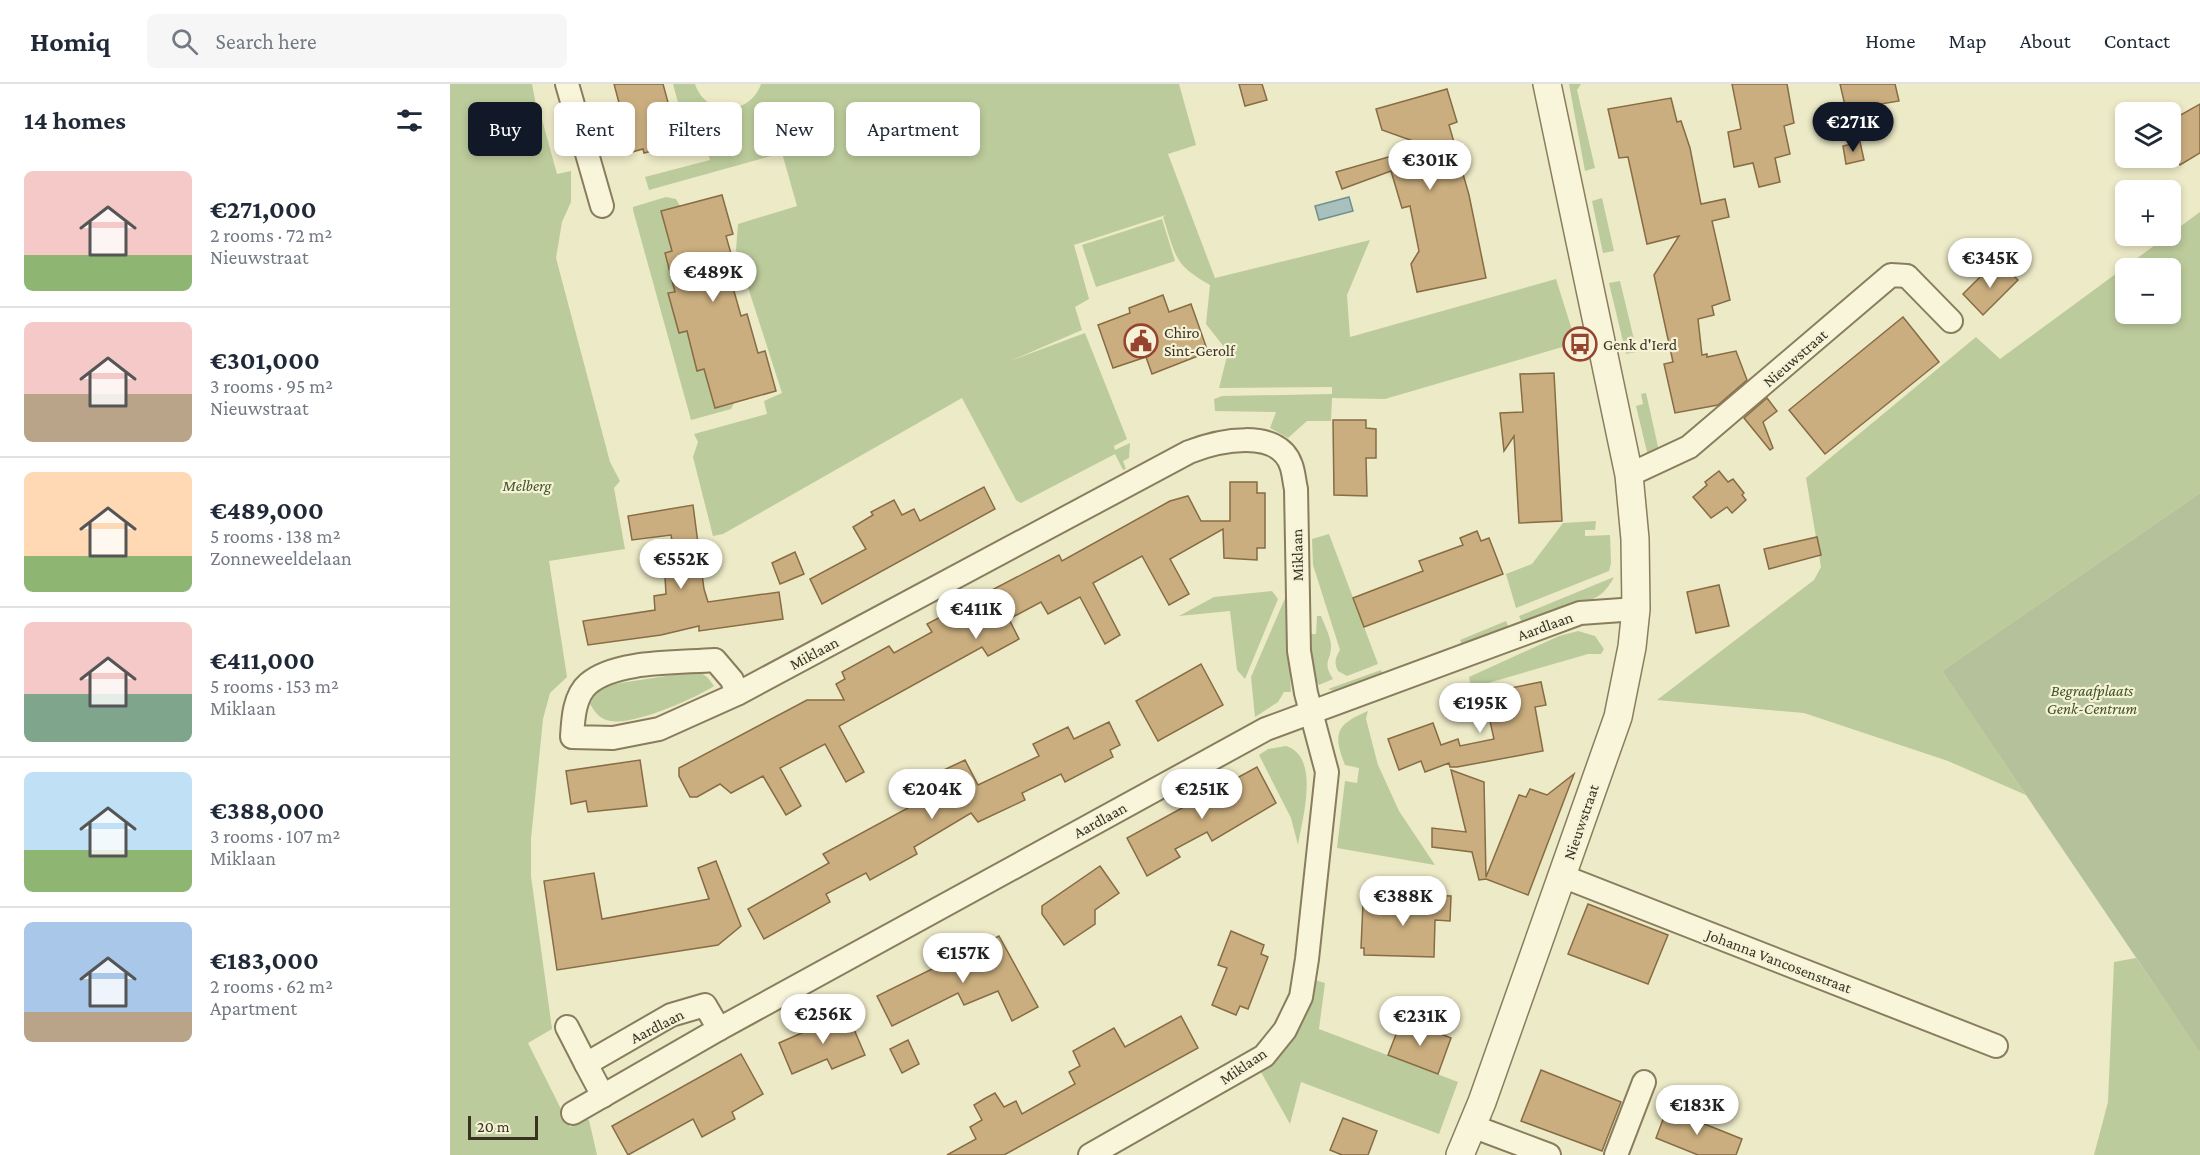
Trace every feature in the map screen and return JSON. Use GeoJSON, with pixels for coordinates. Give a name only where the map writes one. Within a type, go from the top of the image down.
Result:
{"type":"FeatureCollection","features":[{"type":"Feature","properties":{"kind":"street"},"geometry":{"type":"LineString","coordinates":[[567,84],[602,206]]}},
{"type":"Feature","properties":{"kind":"street","name":"Nieuwstraat"},"geometry":{"type":"LineString","coordinates":[[1460,1155],[1618,717],[1632,647],[1636,609],[1635,539],[1629,475],[1547,84]]}},
{"type":"Feature","properties":{"kind":"street","name":"Nieuwstraat"},"geometry":{"type":"LineString","coordinates":[[1629,475],[1689,447],[1891,275],[1907,276],[1951,321]]}},
{"type":"Feature","properties":{"kind":"street","name":"Miklaan"},"geometry":{"type":"LineString","coordinates":[[737,694],[732,680],[715,660],[611,670],[586,685],[574,711],[572,737],[614,738],[659,729],[737,694],[1189,452],[1215,442],[1248,440],[1275,446],[1291,463],[1296,489],[1299,651],[1311,713],[1327,772],[1307,959],[1300,997],[1285,1030],[1264,1056],[1090,1155]]}},
{"type":"Feature","properties":{"kind":"street","name":"Aardlaan"},"geometry":{"type":"LineString","coordinates":[[573,1113],[718,1029],[1266,729],[1580,613],[1636,609]]}},
{"type":"Feature","properties":{"kind":"street","name":"Johanna Vancosenstraat"},"geometry":{"type":"LineString","coordinates":[[1562,876],[1996,1046]]}},
{"type":"Feature","properties":{"kind":"street","name":"Aardlaan"},"geometry":{"type":"LineString","coordinates":[[586,1064],[671,1015],[705,1005],[718,1029]]}},
{"type":"Feature","properties":{"kind":"street"},"geometry":{"type":"LineString","coordinates":[[567,1027],[603,1096]]}},
{"type":"Feature","properties":{"kind":"street"},"geometry":{"type":"LineString","coordinates":[[1616,1155],[1644,1082]]}},
{"type":"Feature","properties":{"kind":"street"},"geometry":{"type":"LineString","coordinates":[[1472,1126],[1549,1155]]}},
{"type":"Feature","properties":{"kind":"green space","name":"Melberg"},"geometry":{"type":"Polygon","coordinates":[[[450,84],[532,84],[535,102],[468,102],[468,156],[542,156],[542,120],[557,174],[571,171],[571,202],[562,222],[556,258],[610,462],[620,481],[614,488],[625,549],[549,561],[567,677],[550,693],[543,719],[531,839],[531,876],[552,1029],[528,1043],[570,1127],[584,1119],[589,1120],[597,1155],[450,1155],[450,84]]]}},
{"type":"Feature","properties":{"kind":"green space"},"geometry":{"type":"Polygon","coordinates":[[[673,84],[695,84],[708,102],[678,102],[673,84]]]}},
{"type":"Feature","properties":{"kind":"green space"},"geometry":{"type":"Polygon","coordinates":[[[761,84],[1179,84],[1196,145],[1168,154],[1215,278],[1370,240],[1347,295],[1350,337],[1556,279],[1576,343],[1385,399],[1332,398],[1331,421],[1307,421],[1288,438],[1270,428],[1276,412],[1215,411],[1214,399],[1222,396],[1332,394],[1332,387],[1219,388],[1228,352],[1206,324],[1210,285],[1182,265],[1174,250],[1163,217],[1166,215],[1074,245],[1089,299],[1075,307],[1082,330],[1010,361],[1085,333],[1127,439],[1114,446],[1115,450],[1130,443],[1129,458],[1123,461],[1126,469],[1123,470],[1115,454],[1021,503],[1016,500],[962,398],[723,534],[713,536],[693,457],[698,442],[694,434],[767,414],[764,401],[782,393],[736,250],[738,224],[797,206],[783,156],[834,156],[834,102],[754,102],[754,156],[771,156],[649,190],[645,177],[710,160],[709,156],[742,156],[742,105],[755,95],[761,84]]]}},
{"type":"Feature","properties":{"kind":"green space"},"geometry":{"type":"Polygon","coordinates":[[[1569,84],[1581,84],[1577,90],[1595,168],[1585,171],[1569,84]]]}},
{"type":"Feature","properties":{"kind":"green space"},"geometry":{"type":"Polygon","coordinates":[[[666,197],[676,199],[680,206],[672,251],[675,292],[669,293],[679,333],[687,331],[697,370],[704,369],[715,408],[734,403],[731,409],[691,420],[633,210],[633,207],[666,197]]]}},
{"type":"Feature","properties":{"kind":"green space"},"geometry":{"type":"Polygon","coordinates":[[[1602,198],[1614,251],[1603,253],[1592,201],[1602,198]]]}},
{"type":"Feature","properties":{"kind":"green space"},"geometry":{"type":"Polygon","coordinates":[[[2200,212],[2200,493],[1942,671],[2026,795],[1948,761],[1804,713],[1657,700],[1814,580],[1821,567],[1806,478],[1976,337],[2000,359],[2115,274],[2115,324],[2181,324],[2181,258],[2137,258],[2154,246],[2181,246],[2181,226],[2200,212]]]}},
{"type":"Feature","properties":{"kind":"green space"},"geometry":{"type":"Polygon","coordinates":[[[1162,219],[1175,261],[1096,287],[1082,245],[1162,219]]]}},
{"type":"Feature","properties":{"kind":"green space"},"geometry":{"type":"Polygon","coordinates":[[[1620,281],[1637,352],[1626,354],[1609,283],[1620,281]]]}},
{"type":"Feature","properties":{"kind":"green space"},"geometry":{"type":"Polygon","coordinates":[[[1646,393],[1659,451],[1647,452],[1636,406],[1643,404],[1641,394],[1646,393]]]}},
{"type":"Feature","properties":{"kind":"green space","name":"Begraafplaats Genk-Centrum"},"geometry":{"type":"Polygon","coordinates":[[[2200,493],[2200,1052],[1942,671],[2200,493]]]}},
{"type":"Feature","properties":{"kind":"green space"},"geometry":{"type":"Polygon","coordinates":[[[1596,521],[1595,530],[1585,530],[1585,536],[1610,535],[1609,571],[1516,608],[1506,574],[1532,564],[1563,523],[1596,521]]]}},
{"type":"Feature","properties":{"kind":"green space"},"geometry":{"type":"Polygon","coordinates":[[[1329,534],[1378,664],[1347,676],[1337,668],[1336,660],[1340,650],[1313,565],[1312,539],[1329,534]]]}},
{"type":"Feature","properties":{"kind":"green space"},"geometry":{"type":"Polygon","coordinates":[[[1614,577],[1603,592],[1592,599],[1552,610],[1522,623],[1519,616],[1614,577]]]}},
{"type":"Feature","properties":{"kind":"green space"},"geometry":{"type":"Polygon","coordinates":[[[1272,591],[1278,599],[1245,679],[1237,670],[1230,611],[1179,616],[1214,597],[1272,591]]]}},
{"type":"Feature","properties":{"kind":"green space"},"geometry":{"type":"Polygon","coordinates":[[[1286,596],[1291,692],[1284,692],[1278,702],[1255,717],[1251,677],[1286,596]]]}},
{"type":"Feature","properties":{"kind":"green space"},"geometry":{"type":"Polygon","coordinates":[[[1317,616],[1321,616],[1330,639],[1331,651],[1328,668],[1333,679],[1319,685],[1313,678],[1305,634],[1316,634],[1317,616]]]}},
{"type":"Feature","properties":{"kind":"green space"},"geometry":{"type":"Polygon","coordinates":[[[1506,621],[1509,628],[1463,646],[1460,640],[1506,621]]]}},
{"type":"Feature","properties":{"kind":"green space"},"geometry":{"type":"Polygon","coordinates":[[[1578,631],[1595,636],[1604,649],[1601,654],[1588,654],[1471,688],[1469,677],[1559,636],[1578,631]]]}},
{"type":"Feature","properties":{"kind":"green space"},"geometry":{"type":"Polygon","coordinates":[[[1381,670],[1384,677],[1339,693],[1328,689],[1381,670]]]}},
{"type":"Feature","properties":{"kind":"green space"},"geometry":{"type":"Polygon","coordinates":[[[699,671],[714,686],[693,698],[648,715],[611,721],[598,715],[590,704],[593,693],[607,685],[699,671]]]}},
{"type":"Feature","properties":{"kind":"green space"},"geometry":{"type":"Polygon","coordinates":[[[1368,711],[1366,719],[1378,765],[1399,811],[1435,865],[1337,848],[1345,781],[1357,783],[1359,768],[1345,765],[1338,737],[1344,725],[1368,711]]]}},
{"type":"Feature","properties":{"kind":"green space"},"geometry":{"type":"Polygon","coordinates":[[[1286,746],[1297,752],[1303,762],[1306,775],[1307,790],[1298,845],[1291,818],[1259,755],[1268,749],[1286,746]]]}},
{"type":"Feature","properties":{"kind":"green space"},"geometry":{"type":"Polygon","coordinates":[[[2136,958],[2200,1051],[2200,1155],[2094,1155],[2108,1102],[2114,962],[2136,958]]]}},
{"type":"Feature","properties":{"kind":"green space"},"geometry":{"type":"Polygon","coordinates":[[[1315,980],[1325,983],[1319,1029],[1458,1082],[1439,1134],[1301,1082],[1290,1124],[1261,1072],[1295,1034],[1315,980]]]}},
{"type":"Feature","properties":{"kind":"water"},"geometry":{"type":"Polygon","coordinates":[[[1349,197],[1353,211],[1319,220],[1315,206],[1349,197]]]}},
{"type":"Feature","properties":{"kind":"building"},"geometry":{"type":"Polygon","coordinates":[[[614,84],[663,84],[668,102],[647,102],[647,152],[644,153],[643,149],[635,151],[635,102],[619,102],[614,84]]]}},
{"type":"Feature","properties":{"kind":"building"},"geometry":{"type":"Polygon","coordinates":[[[1239,84],[1262,84],[1267,100],[1245,106],[1239,84]]]}},
{"type":"Feature","properties":{"kind":"building"},"geometry":{"type":"Polygon","coordinates":[[[1732,84],[1787,84],[1794,123],[1784,126],[1790,154],[1775,158],[1780,182],[1759,187],[1753,163],[1734,167],[1728,132],[1741,129],[1732,84]]]}},
{"type":"Feature","properties":{"kind":"building"},"geometry":{"type":"Polygon","coordinates":[[[1840,84],[1895,84],[1899,101],[1846,110],[1840,84]]]}},
{"type":"Feature","properties":{"kind":"building"},"geometry":{"type":"Polygon","coordinates":[[[1447,89],[1457,122],[1449,125],[1469,195],[1486,278],[1417,292],[1411,264],[1419,251],[1410,206],[1402,208],[1391,171],[1342,189],[1336,172],[1427,146],[1382,130],[1376,109],[1447,89]]]}},
{"type":"Feature","properties":{"kind":"building"},"geometry":{"type":"Polygon","coordinates":[[[1671,98],[1677,122],[1681,121],[1690,148],[1701,204],[1725,199],[1729,217],[1712,221],[1730,300],[1712,306],[1714,315],[1698,319],[1702,355],[1707,354],[1707,357],[1736,351],[1747,380],[1718,405],[1675,413],[1664,364],[1673,362],[1654,275],[1679,236],[1647,244],[1628,157],[1619,158],[1608,109],[1671,98]]]}},
{"type":"Feature","properties":{"kind":"building"},"geometry":{"type":"Polygon","coordinates":[[[2200,104],[2200,153],[2181,164],[2181,115],[2200,104]]]}},
{"type":"Feature","properties":{"kind":"building"},"geometry":{"type":"Polygon","coordinates":[[[1860,142],[1864,160],[1846,164],[1843,146],[1860,142]]]}},
{"type":"Feature","properties":{"kind":"building"},"geometry":{"type":"Polygon","coordinates":[[[722,195],[733,234],[726,236],[737,275],[730,277],[741,316],[747,314],[758,353],[765,351],[776,391],[715,408],[704,369],[697,371],[687,331],[679,333],[668,293],[675,292],[665,253],[672,251],[661,211],[722,195]]]}},
{"type":"Feature","properties":{"kind":"building"},"geometry":{"type":"Polygon","coordinates":[[[2003,265],[2018,280],[1983,315],[1963,294],[1984,273],[1989,279],[2003,265]]]}},
{"type":"Feature","properties":{"kind":"building","name":"Chiro Sint-Gerolf"},"geometry":{"type":"Polygon","coordinates":[[[1163,295],[1169,312],[1191,304],[1208,352],[1152,374],[1146,357],[1113,368],[1098,325],[1130,313],[1129,308],[1163,295]]]}},
{"type":"Feature","properties":{"kind":"building"},"geometry":{"type":"Polygon","coordinates":[[[1903,317],[1939,362],[1825,454],[1789,410],[1903,317]]]}},
{"type":"Feature","properties":{"kind":"building"},"geometry":{"type":"Polygon","coordinates":[[[1554,373],[1562,521],[1519,523],[1514,436],[1504,451],[1500,413],[1523,412],[1520,374],[1554,373]]]}},
{"type":"Feature","properties":{"kind":"building"},"geometry":{"type":"Polygon","coordinates":[[[1767,398],[1777,411],[1763,422],[1773,448],[1770,450],[1744,418],[1767,398]]]}},
{"type":"Feature","properties":{"kind":"building"},"geometry":{"type":"Polygon","coordinates":[[[1333,420],[1366,420],[1366,428],[1376,429],[1376,458],[1366,458],[1367,496],[1334,495],[1333,420]]]}},
{"type":"Feature","properties":{"kind":"building"},"geometry":{"type":"Polygon","coordinates":[[[1719,471],[1728,482],[1733,479],[1744,493],[1742,495],[1746,500],[1732,513],[1727,507],[1711,518],[1693,497],[1707,485],[1705,482],[1719,471]]]}},
{"type":"Feature","properties":{"kind":"building"},"geometry":{"type":"Polygon","coordinates":[[[1230,482],[1257,482],[1257,493],[1265,493],[1265,548],[1257,548],[1257,560],[1224,558],[1223,529],[1170,559],[1189,594],[1169,605],[1142,556],[1093,583],[1120,635],[1105,644],[1080,597],[1048,614],[1041,602],[1009,619],[1019,639],[988,656],[982,647],[839,726],[864,772],[846,782],[825,744],[780,768],[801,806],[786,815],[763,776],[731,793],[720,784],[697,797],[690,797],[679,776],[679,768],[807,700],[844,700],[836,684],[845,679],[842,672],[889,646],[894,653],[932,632],[927,624],[1059,555],[1062,561],[1170,501],[1188,496],[1201,521],[1230,521],[1230,482]]]}},
{"type":"Feature","properties":{"kind":"building"},"geometry":{"type":"Polygon","coordinates":[[[984,487],[995,509],[822,604],[810,579],[866,549],[853,527],[873,515],[871,512],[894,500],[902,515],[914,509],[920,521],[984,487]]]}},
{"type":"Feature","properties":{"kind":"building"},"geometry":{"type":"Polygon","coordinates":[[[693,505],[704,589],[708,602],[779,592],[783,619],[699,631],[699,626],[661,635],[588,645],[583,621],[655,610],[654,596],[666,594],[665,577],[678,576],[671,535],[632,540],[628,516],[693,505]]]}},
{"type":"Feature","properties":{"kind":"building"},"geometry":{"type":"Polygon","coordinates":[[[1477,531],[1481,541],[1489,538],[1503,574],[1364,627],[1353,598],[1423,571],[1419,561],[1463,545],[1460,538],[1477,531]]]}},
{"type":"Feature","properties":{"kind":"building"},"geometry":{"type":"Polygon","coordinates":[[[1817,537],[1821,555],[1769,569],[1764,549],[1817,537]]]}},
{"type":"Feature","properties":{"kind":"building"},"geometry":{"type":"Polygon","coordinates":[[[795,552],[804,574],[780,584],[772,563],[795,552]]]}},
{"type":"Feature","properties":{"kind":"building"},"geometry":{"type":"Polygon","coordinates":[[[1719,585],[1729,626],[1696,633],[1687,592],[1719,585]]]}},
{"type":"Feature","properties":{"kind":"building"},"geometry":{"type":"Polygon","coordinates":[[[1201,664],[1223,705],[1158,741],[1136,701],[1201,664]]]}},
{"type":"Feature","properties":{"kind":"building"},"geometry":{"type":"Polygon","coordinates":[[[1541,682],[1546,705],[1535,707],[1543,751],[1457,767],[1450,767],[1449,763],[1425,772],[1421,761],[1399,770],[1388,739],[1433,723],[1441,745],[1458,739],[1460,746],[1494,739],[1487,708],[1492,706],[1490,692],[1541,682]]]}},
{"type":"Feature","properties":{"kind":"building"},"geometry":{"type":"Polygon","coordinates":[[[1109,722],[1120,745],[1110,750],[1113,757],[1065,782],[1061,774],[1022,793],[1025,800],[978,822],[971,813],[914,847],[917,854],[870,880],[866,873],[826,894],[830,902],[764,939],[748,909],[829,863],[823,854],[908,808],[898,786],[926,772],[929,777],[965,760],[978,785],[1039,756],[1033,744],[1068,727],[1074,739],[1109,722]]]}},
{"type":"Feature","properties":{"kind":"building"},"geometry":{"type":"Polygon","coordinates":[[[640,760],[647,806],[588,812],[586,801],[571,804],[566,771],[640,760]]]}},
{"type":"Feature","properties":{"kind":"building"},"geometry":{"type":"Polygon","coordinates":[[[1257,767],[1276,803],[1212,841],[1207,832],[1175,849],[1180,857],[1147,876],[1127,838],[1257,767]]]}},
{"type":"Feature","properties":{"kind":"building"},"geometry":{"type":"Polygon","coordinates":[[[1451,770],[1484,782],[1486,877],[1519,795],[1526,797],[1530,789],[1547,795],[1574,774],[1528,895],[1486,879],[1479,880],[1472,852],[1432,847],[1432,828],[1466,832],[1451,770]]]}},
{"type":"Feature","properties":{"kind":"building"},"geometry":{"type":"Polygon","coordinates":[[[716,861],[741,926],[718,945],[557,970],[544,881],[594,873],[602,919],[709,899],[698,868],[716,861]]]}},
{"type":"Feature","properties":{"kind":"building"},"geometry":{"type":"Polygon","coordinates":[[[1100,866],[1119,893],[1095,910],[1095,924],[1064,945],[1042,914],[1042,906],[1100,866]]]}},
{"type":"Feature","properties":{"kind":"building"},"geometry":{"type":"Polygon","coordinates":[[[1423,895],[1451,896],[1450,921],[1435,920],[1434,957],[1364,955],[1364,948],[1361,948],[1363,903],[1422,906],[1423,895]]]}},
{"type":"Feature","properties":{"kind":"building"},"geometry":{"type":"Polygon","coordinates":[[[1588,904],[1668,935],[1648,984],[1568,954],[1588,904]]]}},
{"type":"Feature","properties":{"kind":"building"},"geometry":{"type":"Polygon","coordinates":[[[1231,931],[1264,945],[1261,954],[1268,957],[1248,1009],[1240,1006],[1236,1015],[1212,1005],[1227,968],[1218,965],[1231,931]]]}},
{"type":"Feature","properties":{"kind":"building"},"geometry":{"type":"Polygon","coordinates":[[[999,936],[1038,1007],[1012,1021],[998,991],[964,1005],[958,993],[892,1026],[877,996],[999,936]]]}},
{"type":"Feature","properties":{"kind":"building"},"geometry":{"type":"Polygon","coordinates":[[[847,1013],[865,1055],[832,1069],[827,1059],[792,1074],[779,1043],[847,1013]]]}},
{"type":"Feature","properties":{"kind":"building"},"geometry":{"type":"Polygon","coordinates":[[[1181,1016],[1198,1048],[1004,1155],[947,1155],[976,1139],[970,1127],[982,1120],[974,1105],[984,1099],[995,1093],[1004,1107],[1016,1101],[1022,1114],[1075,1084],[1069,1072],[1080,1066],[1073,1051],[1114,1028],[1125,1047],[1181,1016]]]}},
{"type":"Feature","properties":{"kind":"building"},"geometry":{"type":"Polygon","coordinates":[[[1402,1019],[1451,1038],[1438,1074],[1388,1055],[1402,1019]]]}},
{"type":"Feature","properties":{"kind":"building"},"geometry":{"type":"Polygon","coordinates":[[[908,1040],[919,1064],[902,1073],[890,1049],[908,1040]]]}},
{"type":"Feature","properties":{"kind":"building"},"geometry":{"type":"Polygon","coordinates":[[[741,1054],[763,1094],[732,1112],[735,1119],[702,1137],[693,1119],[628,1155],[612,1126],[741,1054]]]}},
{"type":"Feature","properties":{"kind":"building"},"geometry":{"type":"Polygon","coordinates":[[[1541,1070],[1621,1102],[1602,1151],[1521,1121],[1541,1070]]]}},
{"type":"Feature","properties":{"kind":"building"},"geometry":{"type":"Polygon","coordinates":[[[1667,1109],[1742,1139],[1736,1155],[1698,1155],[1656,1138],[1667,1109]]]}},
{"type":"Feature","properties":{"kind":"building"},"geometry":{"type":"Polygon","coordinates":[[[1343,1118],[1377,1131],[1368,1155],[1342,1155],[1330,1150],[1343,1118]]]}},
{"type":"Feature","properties":{"kind":"place","name":"Chiro Sint-Gerolf"},"geometry":{"type":"Point","coordinates":[1141,341]}},
{"type":"Feature","properties":{"kind":"place","name":"Genk d'Ierd"},"geometry":{"type":"Point","coordinates":[1580,344]}}]}
